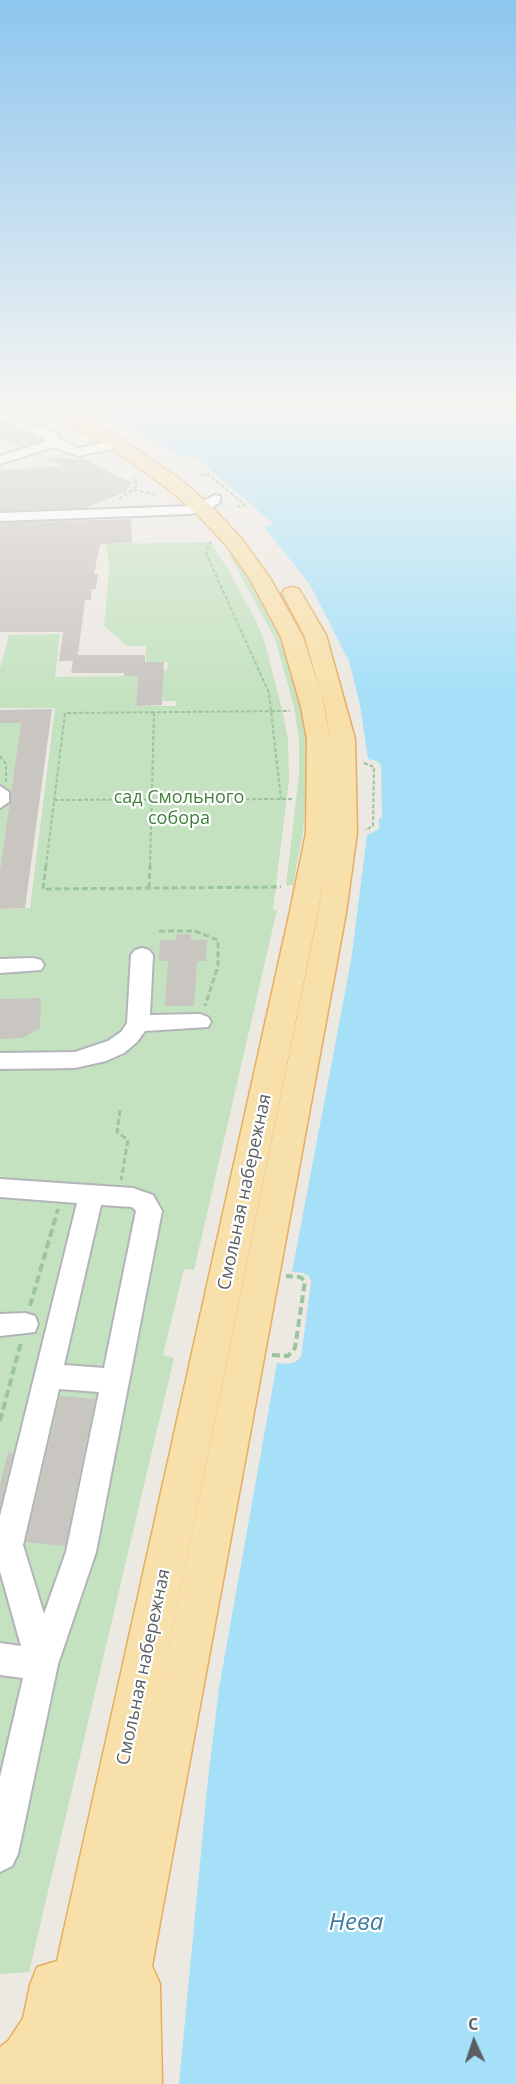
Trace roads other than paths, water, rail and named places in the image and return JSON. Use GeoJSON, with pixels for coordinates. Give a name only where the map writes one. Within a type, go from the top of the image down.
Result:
{"type":"FeatureCollection","features":[{"type":"Feature","properties":{"kind":"main road","name":"Смольная набережная"},"geometry":{"type":"LineString","coordinates":[[55,2084],[319,833],[320,740],[313,706],[292,637],[260,578],[233,541],[217,503]]}},
{"type":"Feature","properties":{"kind":"main road","name":"Смольная набережная"},"geometry":{"type":"LineString","coordinates":[[99,2084],[135,1936],[332,913],[344,833],[343,739],[336,705],[315,635],[281,574],[254,539],[222,503]]}},
{"type":"Feature","properties":{"kind":"main road"},"geometry":{"type":"LineString","coordinates":[[0,2079],[26,2059],[36,2046],[47,2023],[71,1914],[97,1889]]}},
{"type":"Feature","properties":{"kind":"main road"},"geometry":{"type":"LineString","coordinates":[[135,1936],[135,2084]]}},
{"type":"Feature","properties":{"kind":"street"},"geometry":{"type":"LineString","coordinates":[[2,512],[54,512],[136,503]]}},
{"type":"Feature","properties":{"kind":"street"},"geometry":{"type":"LineString","coordinates":[[0,792],[0,802]]}},
{"type":"Feature","properties":{"kind":"street"},"geometry":{"type":"LineString","coordinates":[[0,1061],[75,1060],[98,1055],[129,1037],[138,1023],[142,956]]}},
{"type":"Feature","properties":{"kind":"street"},"geometry":{"type":"LineString","coordinates":[[0,966],[33,965]]}},
{"type":"Feature","properties":{"kind":"street"},"geometry":{"type":"LineString","coordinates":[[138,1023],[200,1022]]}},
{"type":"Feature","properties":{"kind":"street"},"geometry":{"type":"LineString","coordinates":[[0,1188],[105,1196],[144,1202],[149,1211],[81,1552],[42,1664],[0,1854]]}},
{"type":"Feature","properties":{"kind":"street"},"geometry":{"type":"LineString","coordinates":[[42,1664],[8,1545],[48,1376],[105,1196]]}},
{"type":"Feature","properties":{"kind":"street"},"geometry":{"type":"LineString","coordinates":[[48,1376],[115,1381]]}},
{"type":"Feature","properties":{"kind":"street"},"geometry":{"type":"LineString","coordinates":[[0,1659],[42,1664]]}},
{"type":"Feature","properties":{"kind":"water","name":"Нева"},"geometry":{"type":"Polygon","coordinates":[[[250,503],[516,503],[516,2084],[179,2084],[219,1688],[277,1363],[288,1364],[298,1360],[301,1355],[311,1281],[304,1273],[292,1272],[351,961],[367,835],[379,829],[379,818],[382,818],[381,765],[377,761],[368,759],[360,705],[349,661],[310,585],[265,528],[273,523],[250,503]]]}},
{"type":"Feature","properties":{"kind":"park label","name":"сад Смольного собора"},"geometry":{"type":"Point","coordinates":[179,808]}}]}
